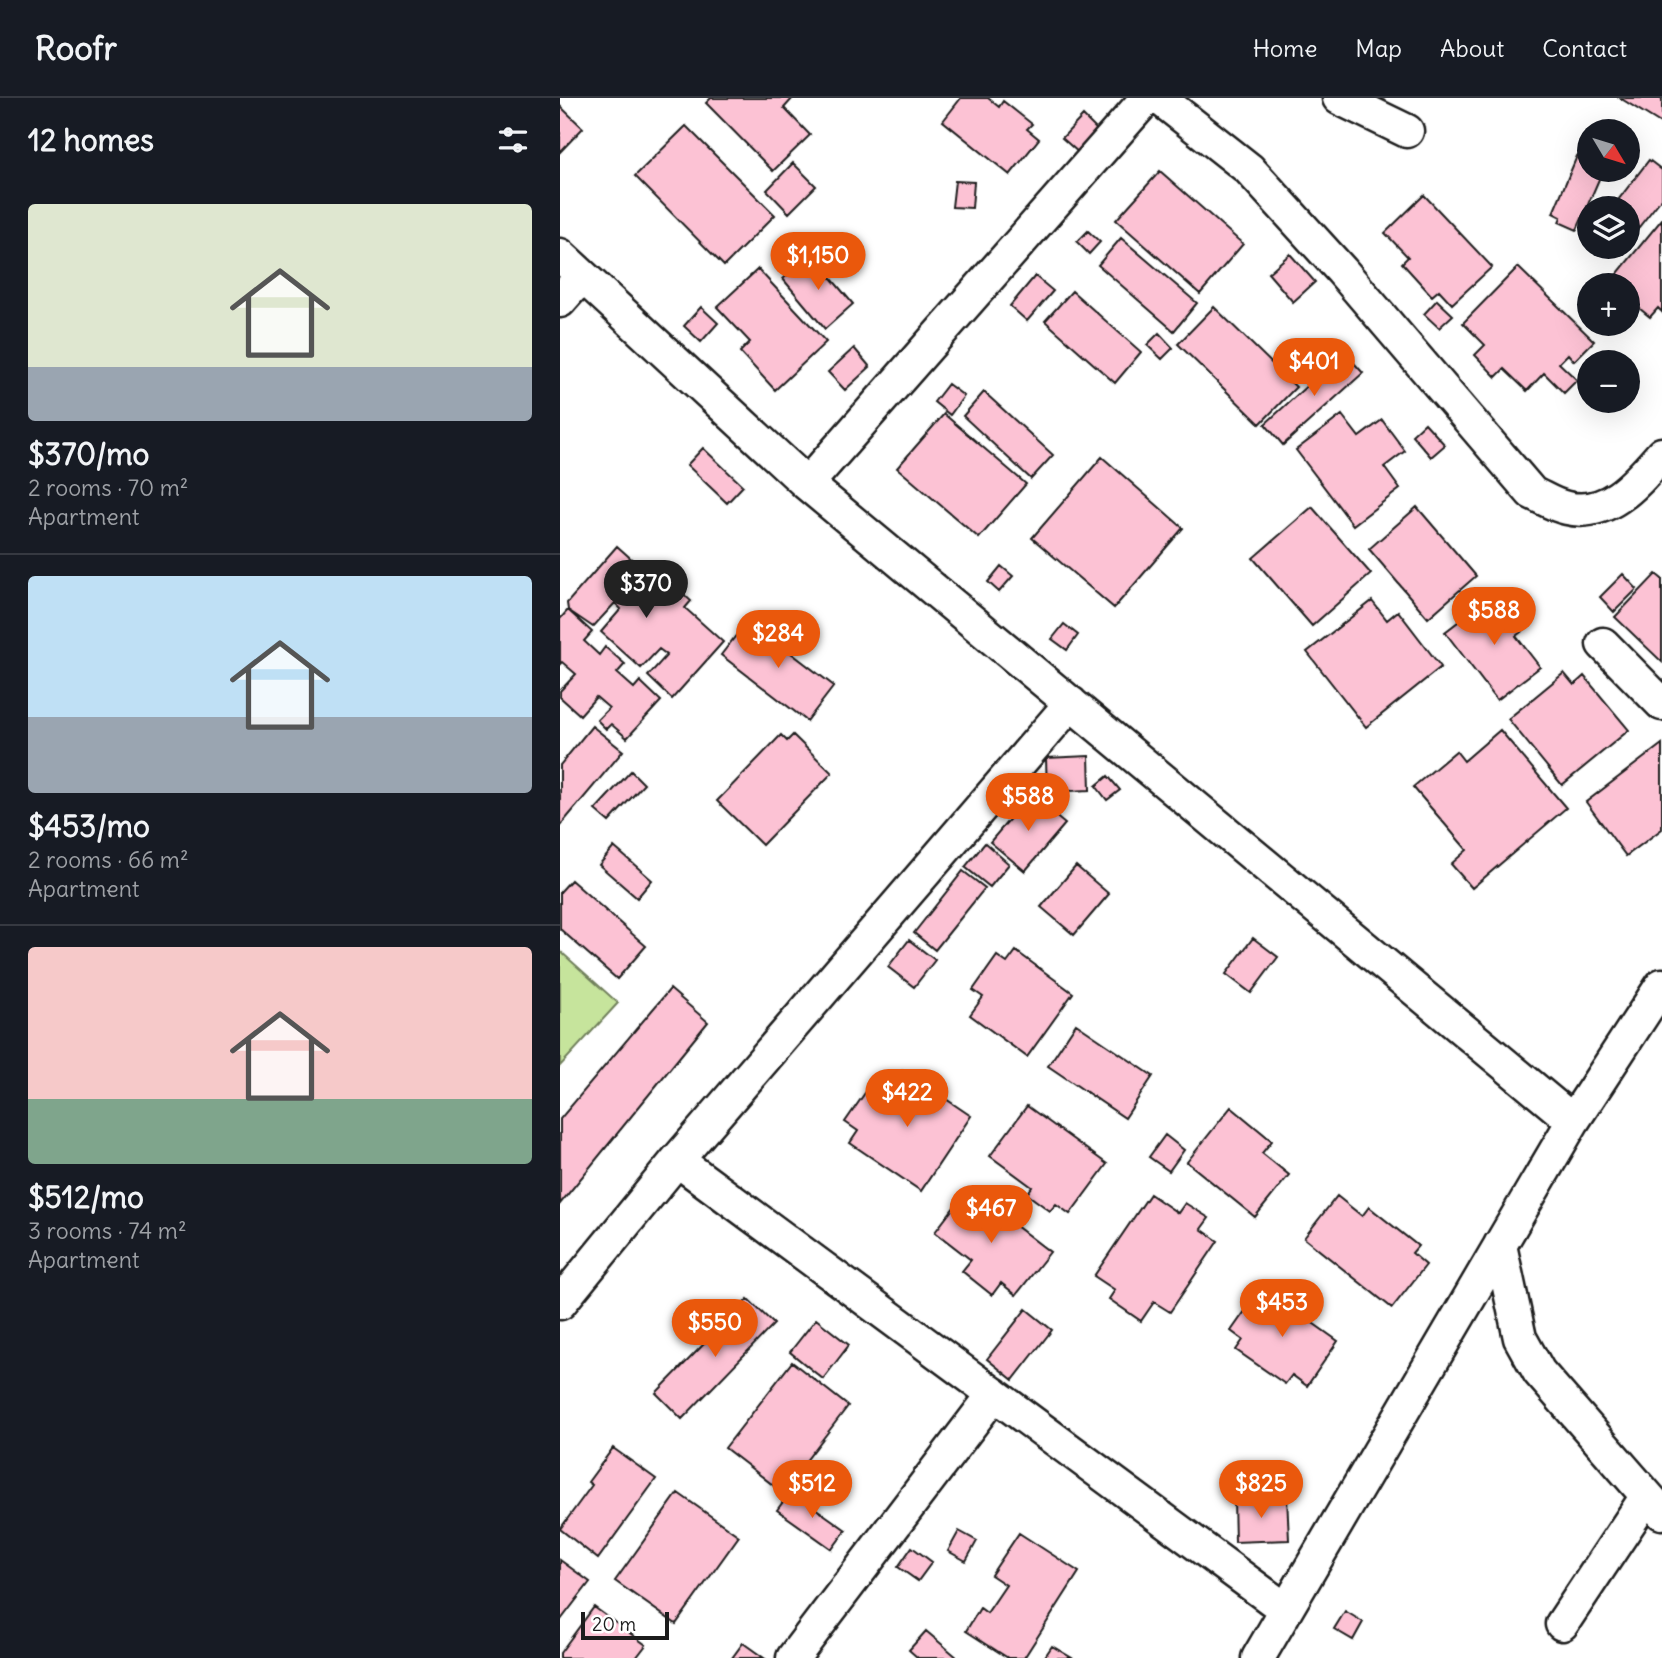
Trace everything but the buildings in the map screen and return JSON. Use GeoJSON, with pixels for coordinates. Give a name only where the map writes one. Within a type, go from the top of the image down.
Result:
{"type":"FeatureCollection","features":[{"type":"Feature","properties":{"kind":"street"},"geometry":{"type":"LineString","coordinates":[[807,484],[1147,98]]}},
{"type":"Feature","properties":{"kind":"street"},"geometry":{"type":"LineString","coordinates":[[1159,98],[1249,169],[1342,271],[1532,493],[1569,509],[1602,505],[1630,491],[1662,454]]}},
{"type":"Feature","properties":{"kind":"street"},"geometry":{"type":"LineString","coordinates":[[1339,98],[1407,131]]}},
{"type":"Feature","properties":{"kind":"street"},"geometry":{"type":"LineString","coordinates":[[560,301],[571,266],[807,484],[1573,1121]]}},
{"type":"Feature","properties":{"kind":"street"},"geometry":{"type":"LineString","coordinates":[[1603,644],[1662,704]]}},
{"type":"Feature","properties":{"kind":"street"},"geometry":{"type":"LineString","coordinates":[[560,1303],[677,1160],[1071,703]]}},
{"type":"Feature","properties":{"kind":"street"},"geometry":{"type":"LineString","coordinates":[[1258,1658],[1573,1121],[1662,985]]}},
{"type":"Feature","properties":{"kind":"street"},"geometry":{"type":"LineString","coordinates":[[677,1160],[1286,1609]]}},
{"type":"Feature","properties":{"kind":"street"},"geometry":{"type":"LineString","coordinates":[[1500,1245],[1520,1338],[1539,1372],[1654,1505],[1562,1624]]}},
{"type":"Feature","properties":{"kind":"street"},"geometry":{"type":"LineString","coordinates":[[793,1658],[994,1394]]}},
{"type":"Feature","properties":{"kind":"green space"},"geometry":{"type":"Polygon","coordinates":[[[560,951],[618,1003],[560,1066],[560,951]]]}}]}
